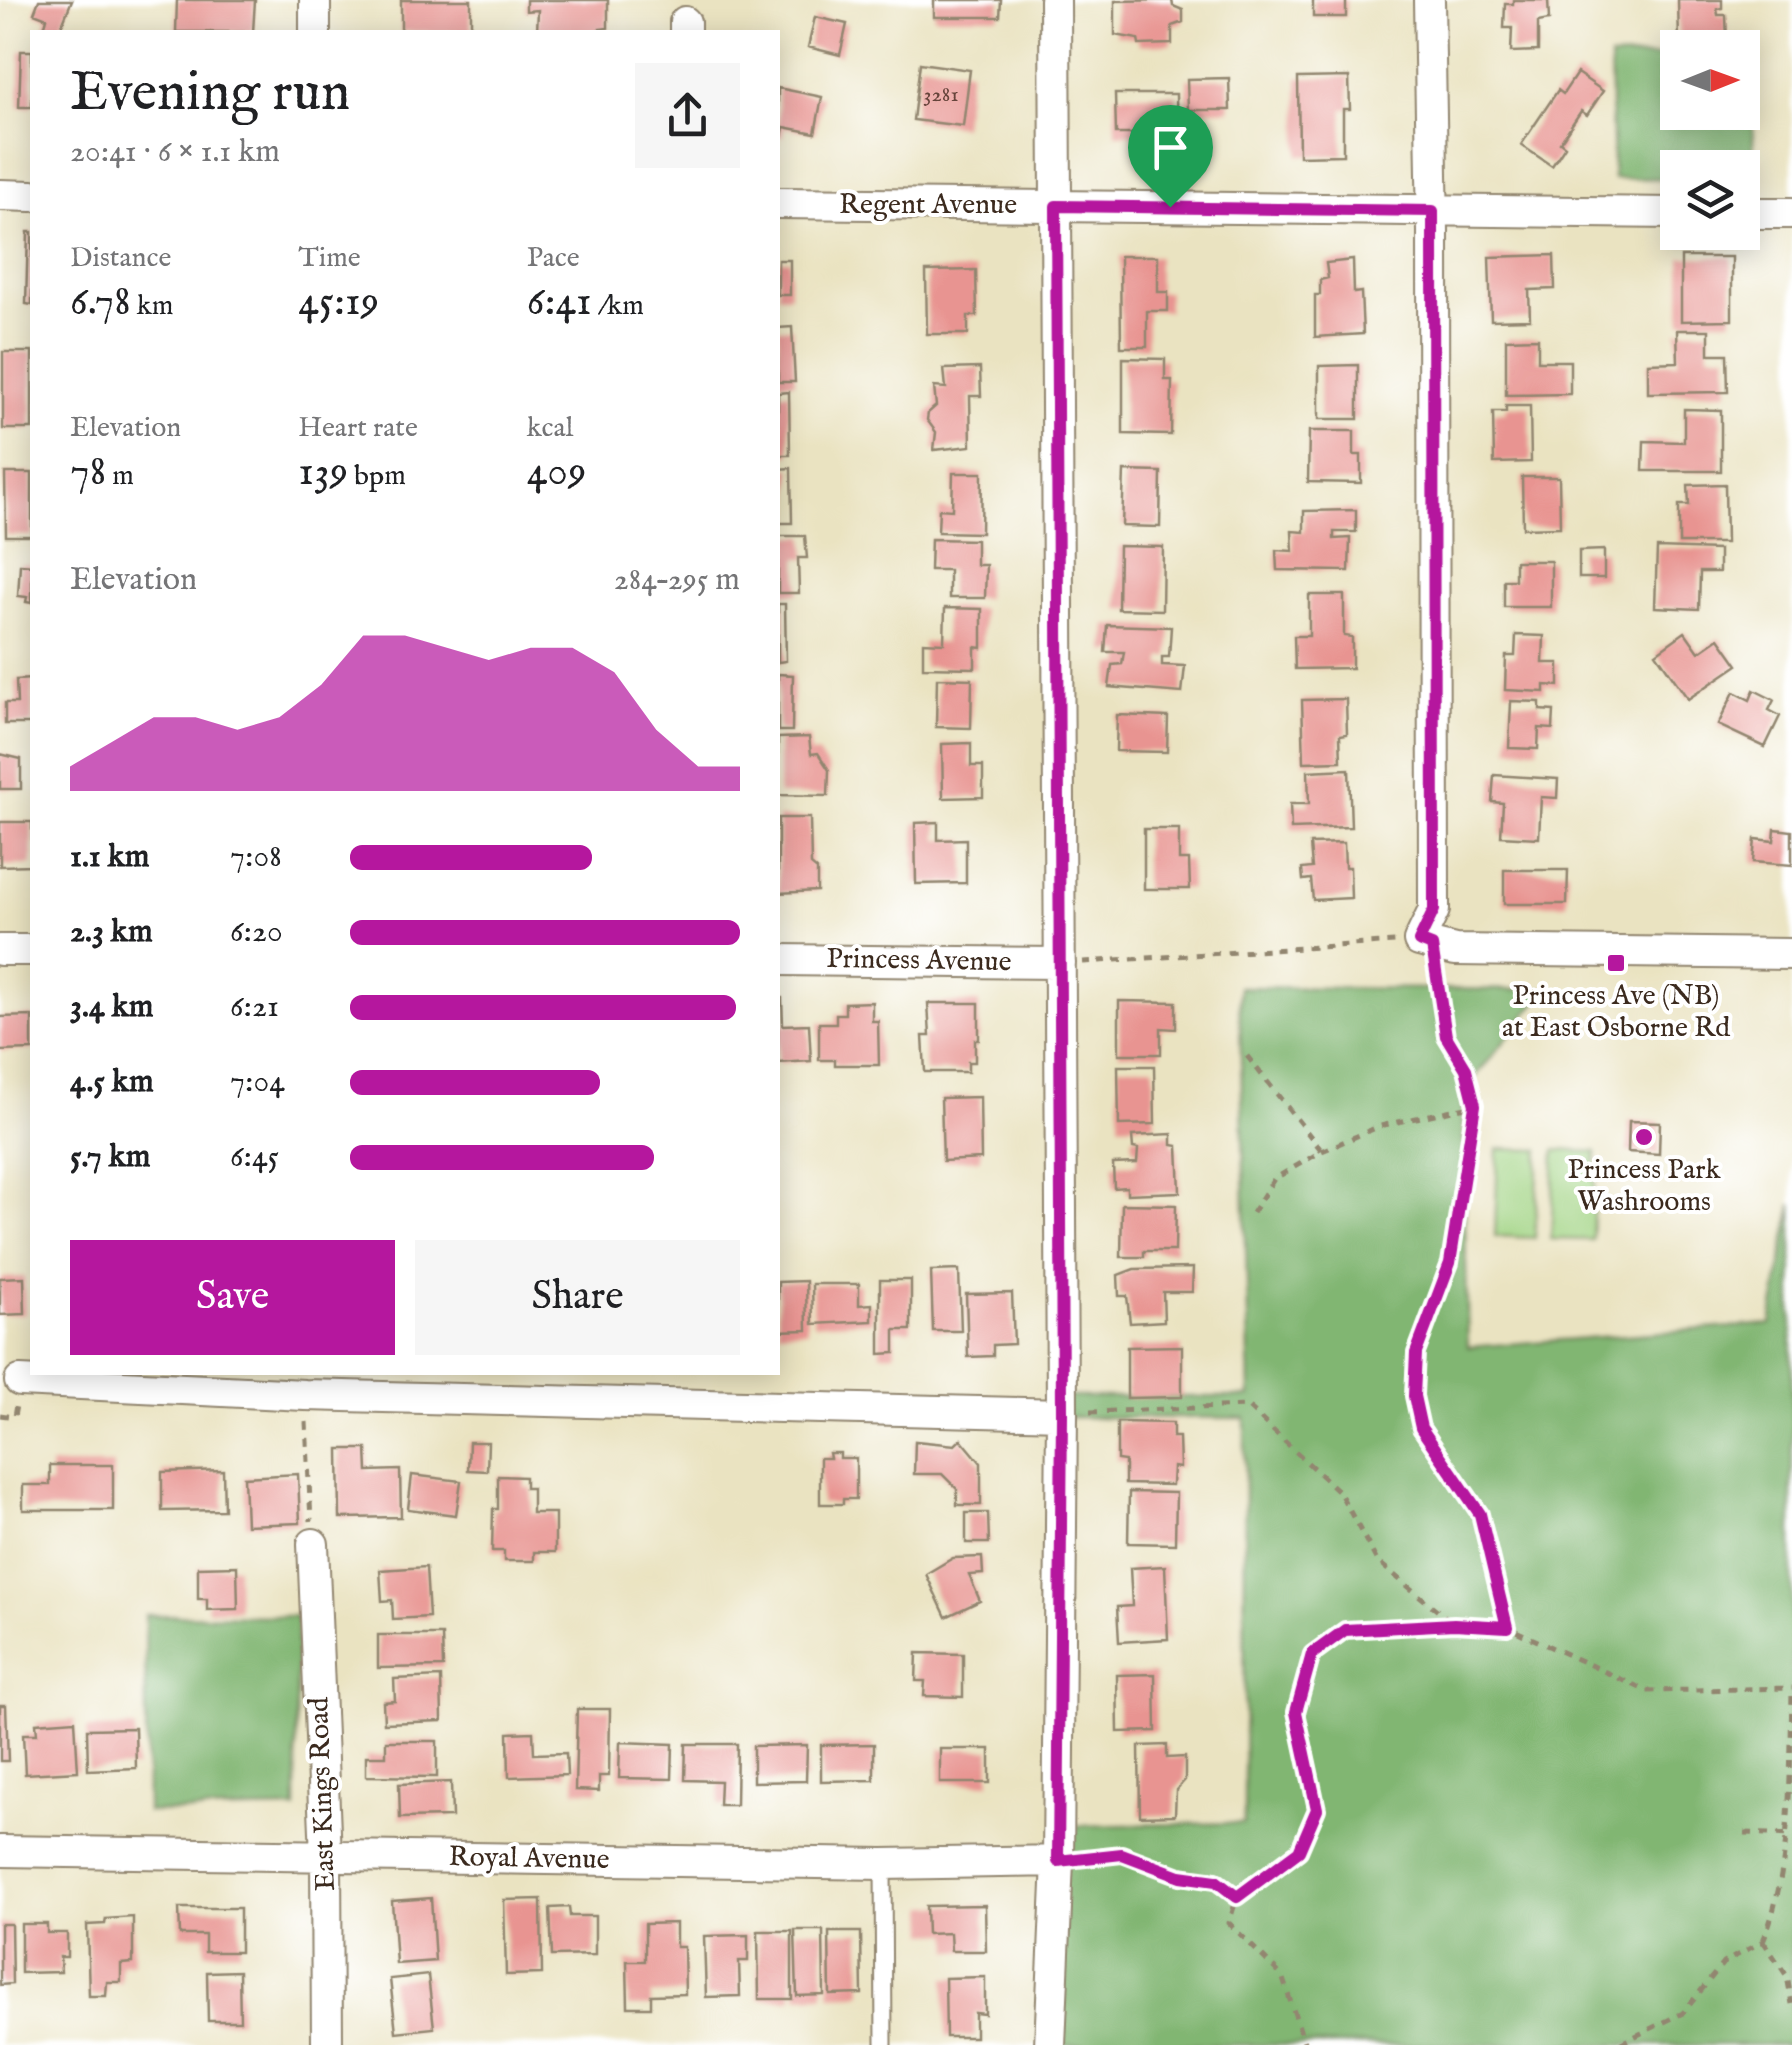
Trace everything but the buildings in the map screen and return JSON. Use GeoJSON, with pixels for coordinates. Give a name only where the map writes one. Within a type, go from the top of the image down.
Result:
{"type":"FeatureCollection","features":[{"type":"Feature","properties":{"kind":"street"},"geometry":{"type":"LineString","coordinates":[[315,0],[315,30]]}},
{"type":"Feature","properties":{"kind":"street"},"geometry":{"type":"LineString","coordinates":[[1050,2045],[1058,1861],[1062,1414],[1055,0]]}},
{"type":"Feature","properties":{"kind":"street"},"geometry":{"type":"LineString","coordinates":[[1429,0],[1434,910],[1425,943],[1456,950],[1792,954]]}},
{"type":"Feature","properties":{"kind":"street"},"geometry":{"type":"LineString","coordinates":[[0,195],[30,196]]}},
{"type":"Feature","properties":{"kind":"street","name":"Regent Avenue"},"geometry":{"type":"LineString","coordinates":[[780,203],[1660,213]]}},
{"type":"Feature","properties":{"kind":"street"},"geometry":{"type":"LineString","coordinates":[[1760,213],[1792,213]]}},
{"type":"Feature","properties":{"kind":"street"},"geometry":{"type":"LineString","coordinates":[[0,950],[30,950]]}},
{"type":"Feature","properties":{"kind":"street","name":"Princess Avenue"},"geometry":{"type":"LineString","coordinates":[[780,960],[1060,964]]}},
{"type":"Feature","properties":{"kind":"street"},"geometry":{"type":"LineString","coordinates":[[20,1381],[304,1384],[1062,1414]]}},
{"type":"Feature","properties":{"kind":"street","name":"East Kings Road"},"geometry":{"type":"LineString","coordinates":[[312,1544],[326,1856],[327,2045]]}},
{"type":"Feature","properties":{"kind":"street","name":"Royal Avenue"},"geometry":{"type":"LineString","coordinates":[[0,1851],[883,1864],[1058,1861]]}},
{"type":"Feature","properties":{"kind":"lane"},"geometry":{"type":"LineString","coordinates":[[883,1864],[884,2045]]}},
{"type":"Feature","properties":{"kind":"path"},"geometry":{"type":"LineString","coordinates":[[1060,964],[1425,943],[1446,1036],[1466,1069],[1475,1105],[1450,1263],[1416,1353],[1414,1396],[1421,1428],[1480,1514],[1507,1627]]}},
{"type":"Feature","properties":{"kind":"path"},"geometry":{"type":"LineString","coordinates":[[1246,1056],[1322,1151]]}},
{"type":"Feature","properties":{"kind":"path"},"geometry":{"type":"LineString","coordinates":[[1252,1213],[1274,1178],[1322,1151],[1380,1126],[1475,1105]]}},
{"type":"Feature","properties":{"kind":"path"},"geometry":{"type":"LineString","coordinates":[[304,1384],[312,1544]]}},
{"type":"Feature","properties":{"kind":"path"},"geometry":{"type":"LineString","coordinates":[[1062,1414],[1247,1406],[1340,1493],[1377,1562],[1454,1624]]}},
{"type":"Feature","properties":{"kind":"path"},"geometry":{"type":"LineString","coordinates":[[0,1415],[14,1417]]}},
{"type":"Feature","properties":{"kind":"path"},"geometry":{"type":"LineString","coordinates":[[1305,2045],[1282,1976],[1229,1923],[1237,1897],[1299,1851],[1317,1809],[1296,1712],[1312,1654],[1345,1630],[1454,1624],[1507,1627],[1646,1691],[1792,1690],[1792,1835],[1775,1920],[1763,1941],[1723,1963],[1683,2013],[1617,2044],[1605,2045]]}},
{"type":"Feature","properties":{"kind":"path"},"geometry":{"type":"LineString","coordinates":[[1745,1833],[1792,1835]]}},
{"type":"Feature","properties":{"kind":"path"},"geometry":{"type":"LineString","coordinates":[[1058,1861],[1122,1854],[1180,1876],[1216,1881],[1237,1897]]}},
{"type":"Feature","properties":{"kind":"path"},"geometry":{"type":"LineString","coordinates":[[1763,1941],[1787,1976],[1792,2004]]}},
{"type":"Feature","properties":{"kind":"green space"},"geometry":{"type":"Polygon","coordinates":[[[1660,57],[1660,130],[1753,130],[1753,150],[1660,150],[1660,178],[1613,179],[1610,58],[1660,57]]]}},
{"type":"Feature","properties":{"kind":"green space"},"geometry":{"type":"Polygon","coordinates":[[[1239,987],[1547,990],[1462,1093],[1468,1347],[1771,1324],[1792,1204],[1792,2045],[1060,2045],[1064,1826],[1244,1823],[1245,1418],[1057,1417],[1057,1397],[1250,1397],[1239,987]]]}},
{"type":"Feature","properties":{"kind":"green space"},"geometry":{"type":"Polygon","coordinates":[[[1498,1149],[1539,1150],[1535,1238],[1495,1236],[1498,1149]]]}},
{"type":"Feature","properties":{"kind":"green space"},"geometry":{"type":"Polygon","coordinates":[[[1555,1150],[1596,1152],[1592,1240],[1551,1239],[1555,1150]]]}},
{"type":"Feature","properties":{"kind":"green space"},"geometry":{"type":"Polygon","coordinates":[[[145,1615],[297,1616],[296,1809],[147,1812],[145,1615]]]}},
{"type":"Feature","properties":{"kind":"place","name":"Princess Ave (NB) at East Osborne Rd"},"geometry":{"type":"Point","coordinates":[1616,963]}},
{"type":"Feature","properties":{"kind":"place","name":"Princess Park Washrooms"},"geometry":{"type":"Point","coordinates":[1644,1137]}},
{"type":"Feature","properties":{"kind":"route"},"geometry":{"type":"LineString","coordinates":[[1056,206],[1170,207],[1433,211],[1434,910],[1419,941],[1432,946],[1446,1036],[1466,1069],[1475,1105],[1450,1263],[1416,1353],[1414,1396],[1421,1428],[1480,1514],[1507,1627],[1454,1624],[1345,1630],[1312,1654],[1296,1712],[1317,1809],[1299,1851],[1237,1897],[1216,1881],[1180,1876],[1122,1854],[1058,1861],[1062,1414],[1056,206]]}}]}
